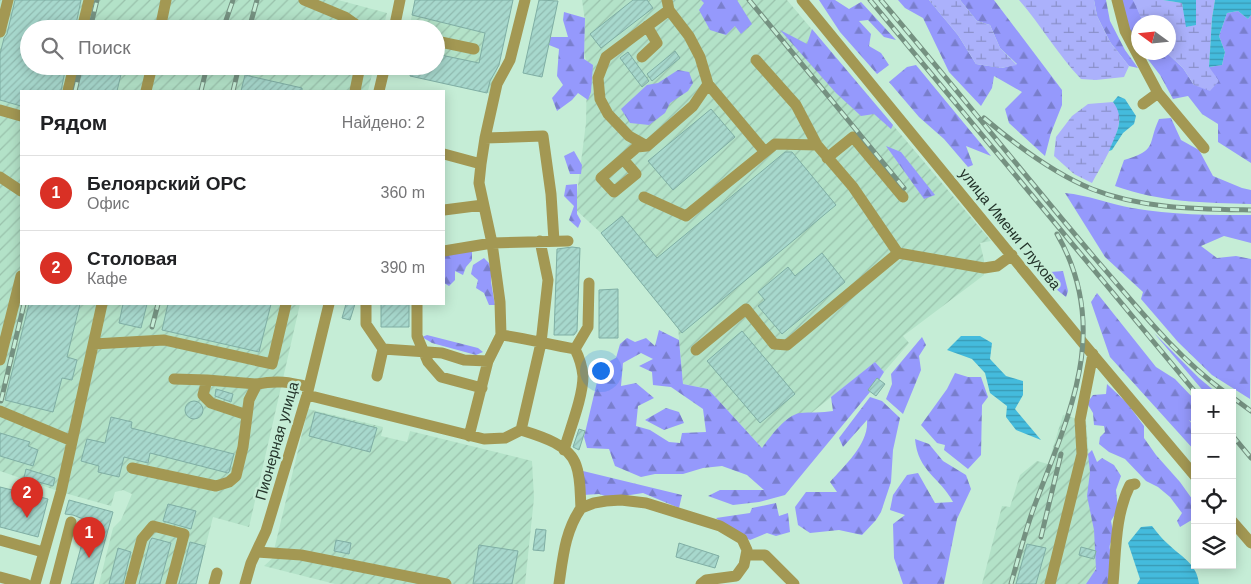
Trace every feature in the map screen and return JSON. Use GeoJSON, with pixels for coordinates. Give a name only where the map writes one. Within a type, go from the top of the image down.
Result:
{"type":"FeatureCollection","features":[{"type":"Feature","properties":{"kind":"street"},"geometry":{"type":"LineString","coordinates":[[0,32],[8,0]]}},
{"type":"Feature","properties":{"kind":"street"},"geometry":{"type":"LineString","coordinates":[[84,20],[89,0]]}},
{"type":"Feature","properties":{"kind":"street"},"geometry":{"type":"LineString","coordinates":[[162,20],[166,0]]}},
{"type":"Feature","properties":{"kind":"street"},"geometry":{"type":"LineString","coordinates":[[304,0],[349,20]]}},
{"type":"Feature","properties":{"kind":"street"},"geometry":{"type":"LineString","coordinates":[[396,20],[400,0]]}},
{"type":"Feature","properties":{"kind":"street"},"geometry":{"type":"LineString","coordinates":[[469,436],[488,361],[501,335],[500,302],[492,243],[479,183],[481,164],[497,84],[510,60],[525,0]]}},
{"type":"Feature","properties":{"kind":"street","name":"улица Имени Глухова"},"geometry":{"type":"LineString","coordinates":[[802,0],[1191,471]]}},
{"type":"Feature","properties":{"kind":"street"},"geometry":{"type":"LineString","coordinates":[[1117,0],[1125,31],[1158,93],[1204,148]]}},
{"type":"Feature","properties":{"kind":"street"},"geometry":{"type":"LineString","coordinates":[[647,146],[629,136],[608,114],[600,99],[598,78],[606,57],[648,26],[668,5],[689,36],[700,57],[708,84],[765,152]]}},
{"type":"Feature","properties":{"kind":"street"},"geometry":{"type":"LineString","coordinates":[[642,57],[657,43],[648,26]]}},
{"type":"Feature","properties":{"kind":"street"},"geometry":{"type":"LineString","coordinates":[[445,43],[474,49]]}},
{"type":"Feature","properties":{"kind":"street"},"geometry":{"type":"LineString","coordinates":[[756,60],[796,105],[816,146],[853,188],[898,253],[984,268],[997,266],[1012,255]]}},
{"type":"Feature","properties":{"kind":"street"},"geometry":{"type":"LineString","coordinates":[[68,90],[72,75]]}},
{"type":"Feature","properties":{"kind":"street"},"geometry":{"type":"LineString","coordinates":[[146,90],[150,75]]}},
{"type":"Feature","properties":{"kind":"street"},"geometry":{"type":"LineString","coordinates":[[355,90],[358,75]]}},
{"type":"Feature","properties":{"kind":"street"},"geometry":{"type":"LineString","coordinates":[[379,90],[383,75]]}},
{"type":"Feature","properties":{"kind":"street"},"geometry":{"type":"LineString","coordinates":[[623,159],[636,147],[647,146],[693,106],[708,84]]}},
{"type":"Feature","properties":{"kind":"street"},"geometry":{"type":"LineString","coordinates":[[1143,104],[1158,93]]}},
{"type":"Feature","properties":{"kind":"street"},"geometry":{"type":"LineString","coordinates":[[0,110],[20,116]]}},
{"type":"Feature","properties":{"kind":"street"},"geometry":{"type":"LineString","coordinates":[[485,138],[543,136],[551,194],[554,241]]}},
{"type":"Feature","properties":{"kind":"street"},"geometry":{"type":"LineString","coordinates":[[827,158],[853,137],[903,197]]}},
{"type":"Feature","properties":{"kind":"street"},"geometry":{"type":"LineString","coordinates":[[644,197],[686,216],[775,144],[816,146]]}},
{"type":"Feature","properties":{"kind":"street"},"geometry":{"type":"LineString","coordinates":[[445,154],[481,164]]}},
{"type":"Feature","properties":{"kind":"street"},"geometry":{"type":"LineString","coordinates":[[0,177],[20,189]]}},
{"type":"Feature","properties":{"kind":"street"},"geometry":{"type":"LineString","coordinates":[[445,210],[483,205]]}},
{"type":"Feature","properties":{"kind":"street"},"geometry":{"type":"LineString","coordinates":[[521,430],[541,343],[548,280],[540,241]]}},
{"type":"Feature","properties":{"kind":"street"},"geometry":{"type":"LineString","coordinates":[[445,251],[492,243],[568,241]]}},
{"type":"Feature","properties":{"kind":"street"},"geometry":{"type":"LineString","coordinates":[[696,350],[746,309],[774,344],[787,345],[898,253]]}},
{"type":"Feature","properties":{"kind":"street"},"geometry":{"type":"LineString","coordinates":[[0,360],[20,280]]}},
{"type":"Feature","properties":{"kind":"street"},"geometry":{"type":"LineString","coordinates":[[575,349],[588,327],[590,283]]}},
{"type":"Feature","properties":{"kind":"street"},"geometry":{"type":"LineString","coordinates":[[34,584],[61,492],[102,305]]}},
{"type":"Feature","properties":{"kind":"street"},"geometry":{"type":"LineString","coordinates":[[94,344],[164,340],[272,364],[286,305]]}},
{"type":"Feature","properties":{"kind":"street","name":"Пионерная улица"},"geometry":{"type":"LineString","coordinates":[[245,584],[251,563],[266,531],[308,391],[329,305]]}},
{"type":"Feature","properties":{"kind":"street"},"geometry":{"type":"LineString","coordinates":[[366,305],[366,324],[383,350],[377,376]]}},
{"type":"Feature","properties":{"kind":"street"},"geometry":{"type":"LineString","coordinates":[[417,305],[417,336],[428,362],[441,377],[482,388]]}},
{"type":"Feature","properties":{"kind":"street"},"geometry":{"type":"LineString","coordinates":[[501,335],[575,349]]}},
{"type":"Feature","properties":{"kind":"street"},"geometry":{"type":"LineString","coordinates":[[564,450],[581,391],[583,376],[575,349]]}},
{"type":"Feature","properties":{"kind":"street"},"geometry":{"type":"LineString","coordinates":[[383,350],[442,353],[464,360],[488,361]]}},
{"type":"Feature","properties":{"kind":"street"},"geometry":{"type":"LineString","coordinates":[[1050,584],[1082,454],[1080,420],[1093,354]]}},
{"type":"Feature","properties":{"kind":"street"},"geometry":{"type":"LineString","coordinates":[[174,379],[256,384],[283,381],[308,391],[484,439],[505,438],[521,430],[550,441],[564,450],[576,464],[581,508]]}},
{"type":"Feature","properties":{"kind":"street"},"geometry":{"type":"LineString","coordinates":[[207,380],[203,395],[211,403],[247,415]]}},
{"type":"Feature","properties":{"kind":"street"},"geometry":{"type":"LineString","coordinates":[[132,468],[216,486],[229,482],[236,476],[243,447],[249,400],[256,384]]}},
{"type":"Feature","properties":{"kind":"street"},"geometry":{"type":"LineString","coordinates":[[0,411],[72,441]]}},
{"type":"Feature","properties":{"kind":"street"},"geometry":{"type":"LineString","coordinates":[[1113,584],[1120,515],[1124,496],[1130,485],[1135,484]]}},
{"type":"Feature","properties":{"kind":"street"},"geometry":{"type":"LineString","coordinates":[[559,584],[566,539],[572,521],[581,508],[606,501],[646,503],[720,526],[742,539],[747,555],[744,565],[736,576],[706,580],[702,584]]}},
{"type":"Feature","properties":{"kind":"street"},"geometry":{"type":"LineString","coordinates":[[55,584],[71,522]]}},
{"type":"Feature","properties":{"kind":"street"},"geometry":{"type":"LineString","coordinates":[[1235,524],[1251,543]]}},
{"type":"Feature","properties":{"kind":"street"},"geometry":{"type":"LineString","coordinates":[[130,584],[142,539],[153,526],[184,534],[171,584]]}},
{"type":"Feature","properties":{"kind":"street"},"geometry":{"type":"LineString","coordinates":[[0,540],[43,552]]}},
{"type":"Feature","properties":{"kind":"street"},"geometry":{"type":"LineString","coordinates":[[257,552],[301,555],[446,584]]}},
{"type":"Feature","properties":{"kind":"street"},"geometry":{"type":"LineString","coordinates":[[747,555],[765,555],[794,584]]}},
{"type":"Feature","properties":{"kind":"street"},"geometry":{"type":"LineString","coordinates":[[0,577],[26,584]]}},
{"type":"Feature","properties":{"kind":"shaded area"},"geometry":{"type":"Polygon","coordinates":[[[0,0],[338,0],[387,13],[385,20],[20,20],[20,75],[372,75],[368,90],[20,90],[20,305],[300,305],[249,527],[213,517],[196,584],[99,584],[113,528],[121,520],[132,494],[123,490],[115,492],[111,506],[61,492],[0,471],[0,0]]]}},
{"type":"Feature","properties":{"kind":"shaded area"},"geometry":{"type":"Polygon","coordinates":[[[415,0],[513,0],[492,94],[412,75],[445,75],[445,20],[411,20],[415,0]]]}},
{"type":"Feature","properties":{"kind":"shaded area"},"geometry":{"type":"Polygon","coordinates":[[[582,0],[787,0],[991,241],[980,243],[984,260],[984,275],[903,336],[909,343],[884,372],[875,362],[810,414],[762,448],[708,389],[683,384],[678,327],[601,233],[575,209],[586,123],[587,66],[584,51],[585,21],[582,0]]]}},
{"type":"Feature","properties":{"kind":"shaded area"},"geometry":{"type":"Polygon","coordinates":[[[1163,0],[1196,0],[1196,25],[1186,27],[1182,3],[1163,0]]]}},
{"type":"Feature","properties":{"kind":"shaded area"},"geometry":{"type":"Polygon","coordinates":[[[1215,0],[1251,0],[1251,15],[1248,19],[1238,11],[1227,13],[1219,36],[1225,52],[1222,65],[1209,67],[1212,18],[1215,0]]]}},
{"type":"Feature","properties":{"kind":"shaded area"},"geometry":{"type":"Polygon","coordinates":[[[1118,96],[1125,99],[1136,116],[1134,124],[1123,133],[1112,150],[1109,151],[1117,132],[1119,120],[1117,108],[1113,102],[1118,96]]]}},
{"type":"Feature","properties":{"kind":"shaded area"},"geometry":{"type":"Polygon","coordinates":[[[961,336],[980,336],[992,343],[990,359],[1006,376],[1023,381],[1023,395],[1015,409],[1041,440],[1016,430],[1006,417],[1007,406],[990,393],[985,373],[972,359],[947,350],[961,336]]]}},
{"type":"Feature","properties":{"kind":"shaded area"},"geometry":{"type":"Polygon","coordinates":[[[308,409],[383,427],[381,436],[407,442],[410,431],[532,461],[534,498],[525,584],[335,584],[264,566],[277,554],[274,550],[308,409]]]}},
{"type":"Feature","properties":{"kind":"shaded area"},"geometry":{"type":"Polygon","coordinates":[[[1063,415],[1086,421],[1097,563],[1091,584],[982,584],[1002,506],[1010,507],[1020,475],[1037,461],[1048,464],[1063,415]]]}},
{"type":"Feature","properties":{"kind":"shaded area"},"geometry":{"type":"Polygon","coordinates":[[[1152,526],[1166,542],[1188,561],[1191,569],[1194,569],[1198,577],[1199,584],[1137,584],[1140,579],[1128,543],[1141,527],[1152,526]]]}},
{"type":"Feature","properties":{"kind":"green space"},"geometry":{"type":"Polygon","coordinates":[[[701,0],[737,0],[752,24],[741,34],[735,26],[726,35],[710,30],[699,10],[704,3],[701,0]]]}},
{"type":"Feature","properties":{"kind":"green space"},"geometry":{"type":"Polygon","coordinates":[[[819,0],[835,0],[849,9],[861,2],[896,40],[884,37],[868,20],[859,21],[871,34],[869,46],[881,53],[889,65],[877,74],[840,32],[819,0]]]}},
{"type":"Feature","properties":{"kind":"green space"},"geometry":{"type":"Polygon","coordinates":[[[898,0],[929,0],[958,35],[976,64],[1002,68],[1017,64],[1000,48],[990,25],[977,21],[960,0],[994,0],[1062,90],[1062,105],[1051,133],[1045,156],[1009,123],[1005,109],[1022,92],[994,76],[992,88],[981,106],[949,72],[923,18],[905,8],[898,0]]]}},
{"type":"Feature","properties":{"kind":"green space"},"geometry":{"type":"Polygon","coordinates":[[[929,0],[960,0],[977,21],[990,25],[1000,48],[1017,65],[1001,68],[976,64],[958,35],[929,0]]]}},
{"type":"Feature","properties":{"kind":"green space"},"geometry":{"type":"Polygon","coordinates":[[[1019,0],[1094,0],[1097,16],[1110,42],[1129,66],[1124,77],[1096,80],[1081,79],[1019,0]]]}},
{"type":"Feature","properties":{"kind":"green space"},"geometry":{"type":"Polygon","coordinates":[[[1094,0],[1106,0],[1110,21],[1125,50],[1138,68],[1129,66],[1110,42],[1097,16],[1094,0]]]}},
{"type":"Feature","properties":{"kind":"green space"},"geometry":{"type":"Polygon","coordinates":[[[1119,0],[1133,0],[1140,15],[1131,15],[1131,35],[1119,0]]]}},
{"type":"Feature","properties":{"kind":"green space"},"geometry":{"type":"Polygon","coordinates":[[[1133,0],[1163,0],[1182,3],[1187,27],[1196,24],[1196,0],[1215,0],[1209,67],[1219,81],[1210,91],[1194,85],[1183,68],[1174,60],[1176,60],[1176,15],[1140,15],[1133,0]]]}},
{"type":"Feature","properties":{"kind":"green space"},"geometry":{"type":"Polygon","coordinates":[[[1238,11],[1248,19],[1251,15],[1251,163],[1218,142],[1218,124],[1202,114],[1188,96],[1173,99],[1160,75],[1148,60],[1174,60],[1183,68],[1194,85],[1209,67],[1222,65],[1225,52],[1219,36],[1227,13],[1238,11]]]}},
{"type":"Feature","properties":{"kind":"green space"},"geometry":{"type":"Polygon","coordinates":[[[564,12],[585,18],[584,59],[593,65],[591,92],[588,100],[578,93],[557,111],[552,98],[563,85],[557,76],[559,49],[549,45],[550,37],[568,37],[563,20],[564,12]]]}},
{"type":"Feature","properties":{"kind":"green space"},"geometry":{"type":"Polygon","coordinates":[[[812,29],[893,125],[891,129],[874,114],[861,116],[836,93],[780,30],[807,44],[812,29]]]}},
{"type":"Feature","properties":{"kind":"green space"},"geometry":{"type":"Polygon","coordinates":[[[916,65],[991,156],[966,146],[973,165],[968,167],[944,139],[919,117],[889,82],[907,67],[916,65]]]}},
{"type":"Feature","properties":{"kind":"green space"},"geometry":{"type":"Polygon","coordinates":[[[678,70],[689,72],[693,83],[688,91],[670,103],[665,113],[649,125],[630,123],[621,109],[647,85],[658,83],[678,70]]]}},
{"type":"Feature","properties":{"kind":"green space"},"geometry":{"type":"Polygon","coordinates":[[[1113,102],[1119,111],[1118,129],[1115,139],[1092,183],[1074,174],[1054,156],[1056,137],[1072,116],[1088,104],[1113,102]]]}},
{"type":"Feature","properties":{"kind":"green space"},"geometry":{"type":"Polygon","coordinates":[[[1171,118],[1181,140],[1199,150],[1213,176],[1251,190],[1251,204],[1199,202],[1165,198],[1115,186],[1124,160],[1142,153],[1150,146],[1159,119],[1171,118]]]}},
{"type":"Feature","properties":{"kind":"green space"},"geometry":{"type":"Polygon","coordinates":[[[886,146],[901,152],[935,195],[924,199],[886,146]]]}},
{"type":"Feature","properties":{"kind":"green space"},"geometry":{"type":"Polygon","coordinates":[[[574,151],[582,165],[581,174],[570,174],[564,156],[574,151]]]}},
{"type":"Feature","properties":{"kind":"green space"},"geometry":{"type":"Polygon","coordinates":[[[577,184],[577,214],[581,221],[578,228],[569,220],[574,206],[564,196],[566,185],[577,184]]]}},
{"type":"Feature","properties":{"kind":"green space"},"geometry":{"type":"Polygon","coordinates":[[[1065,193],[1161,212],[1251,215],[1251,243],[1224,236],[1201,246],[1217,258],[1236,256],[1251,259],[1250,399],[1212,375],[1178,342],[1141,299],[1143,292],[1105,257],[1065,193]]]}},
{"type":"Feature","properties":{"kind":"green space"},"geometry":{"type":"Polygon","coordinates":[[[472,250],[472,260],[466,267],[463,275],[455,271],[455,280],[449,286],[445,284],[445,254],[472,250]]]}},
{"type":"Feature","properties":{"kind":"green space"},"geometry":{"type":"Polygon","coordinates":[[[484,258],[491,265],[491,282],[495,305],[489,305],[484,293],[476,288],[478,280],[471,274],[473,265],[484,258]]]}},
{"type":"Feature","properties":{"kind":"green space"},"geometry":{"type":"Polygon","coordinates":[[[1063,271],[1068,291],[1066,297],[1051,285],[1050,272],[1063,271]]]}},
{"type":"Feature","properties":{"kind":"green space"},"geometry":{"type":"Polygon","coordinates":[[[1097,293],[1156,367],[1175,379],[1191,396],[1191,421],[1189,420],[1191,423],[1191,447],[1110,357],[1091,302],[1097,293]]]}},
{"type":"Feature","properties":{"kind":"green space"},"geometry":{"type":"Polygon","coordinates":[[[659,330],[679,340],[683,384],[708,389],[762,448],[789,418],[800,413],[833,411],[831,397],[875,362],[884,372],[879,380],[877,378],[868,390],[870,392],[785,495],[759,502],[733,505],[708,496],[720,490],[764,490],[747,475],[722,466],[703,468],[683,474],[655,474],[641,477],[615,466],[609,449],[587,448],[584,437],[597,382],[608,373],[600,366],[616,358],[620,344],[627,338],[635,342],[646,338],[655,346],[659,330]],[[641,353],[623,363],[621,386],[636,383],[654,398],[638,406],[636,426],[650,430],[669,442],[680,443],[682,433],[706,432],[703,409],[671,387],[653,385],[652,372],[639,366],[653,359],[641,353]]]}},
{"type":"Feature","properties":{"kind":"green space"},"geometry":{"type":"Polygon","coordinates":[[[1154,333],[1212,389],[1202,389],[1154,333]]]}},
{"type":"Feature","properties":{"kind":"green space"},"geometry":{"type":"Polygon","coordinates":[[[427,335],[478,348],[483,352],[476,355],[432,343],[422,337],[427,335]]]}},
{"type":"Feature","properties":{"kind":"green space"},"geometry":{"type":"Polygon","coordinates":[[[922,337],[926,345],[919,356],[921,370],[903,414],[886,399],[892,384],[891,374],[922,337]]]}},
{"type":"Feature","properties":{"kind":"green space"},"geometry":{"type":"Polygon","coordinates":[[[955,373],[968,377],[981,377],[988,397],[982,405],[981,455],[968,469],[944,450],[945,445],[937,443],[921,425],[947,389],[955,373]]]}},
{"type":"Feature","properties":{"kind":"green space"},"geometry":{"type":"Polygon","coordinates":[[[1107,384],[1127,403],[1144,426],[1144,438],[1191,497],[1191,520],[1180,527],[1177,521],[1182,513],[1170,497],[1158,487],[1146,481],[1125,459],[1109,452],[1099,444],[1100,437],[1105,432],[1104,426],[1094,425],[1093,413],[1087,403],[1093,395],[1106,394],[1107,384]]]}},
{"type":"Feature","properties":{"kind":"green space"},"geometry":{"type":"Polygon","coordinates":[[[870,397],[882,401],[900,418],[893,450],[891,482],[881,512],[862,535],[839,530],[810,533],[798,525],[795,507],[806,492],[837,492],[830,482],[860,446],[867,429],[867,420],[843,447],[839,438],[870,397]]]}},
{"type":"Feature","properties":{"kind":"green space"},"geometry":{"type":"Polygon","coordinates":[[[666,408],[679,412],[684,423],[664,430],[645,420],[666,408]]]}},
{"type":"Feature","properties":{"kind":"green space"},"geometry":{"type":"Polygon","coordinates":[[[915,439],[929,444],[943,461],[966,475],[971,489],[957,519],[944,584],[903,584],[894,558],[893,524],[905,515],[890,510],[893,495],[907,475],[918,473],[935,503],[953,502],[948,493],[930,474],[920,459],[915,439]]]}},
{"type":"Feature","properties":{"kind":"green space"},"geometry":{"type":"Polygon","coordinates":[[[1092,450],[1097,462],[1102,458],[1114,465],[1121,476],[1116,490],[1118,509],[1111,521],[1114,537],[1110,548],[1115,564],[1109,584],[1086,584],[1096,569],[1094,530],[1087,496],[1090,472],[1088,454],[1092,450]]]}},
{"type":"Feature","properties":{"kind":"green space"},"geometry":{"type":"Polygon","coordinates":[[[583,471],[682,495],[679,508],[643,493],[611,498],[599,494],[583,495],[583,471]]]}},
{"type":"Feature","properties":{"kind":"green space"},"geometry":{"type":"Polygon","coordinates":[[[776,503],[779,516],[788,513],[790,532],[776,536],[767,533],[750,540],[731,530],[716,518],[750,513],[752,508],[776,503]]]}},
{"type":"Feature","properties":{"kind":"building"},"geometry":{"type":"Polygon","coordinates":[[[15,0],[81,0],[77,20],[20,20],[20,75],[64,75],[61,90],[20,90],[20,106],[0,100],[0,54],[4,38],[7,34],[15,0]]]}},
{"type":"Feature","properties":{"kind":"building"},"geometry":{"type":"Polygon","coordinates":[[[415,0],[513,0],[499,65],[490,81],[487,93],[410,76],[445,75],[445,56],[479,63],[485,33],[445,23],[445,20],[432,20],[412,15],[415,0]]]}},
{"type":"Feature","properties":{"kind":"building"},"geometry":{"type":"Polygon","coordinates":[[[539,0],[558,1],[542,77],[523,73],[539,0]]]}},
{"type":"Feature","properties":{"kind":"building"},"geometry":{"type":"Polygon","coordinates":[[[633,0],[647,0],[653,8],[601,48],[590,34],[633,0]]]}},
{"type":"Feature","properties":{"kind":"building"},"geometry":{"type":"Polygon","coordinates":[[[675,51],[680,58],[652,81],[647,74],[675,51]]]}},
{"type":"Feature","properties":{"kind":"building"},"geometry":{"type":"Polygon","coordinates":[[[628,52],[649,81],[642,87],[620,58],[628,52]]]}},
{"type":"Feature","properties":{"kind":"building"},"geometry":{"type":"Polygon","coordinates":[[[79,75],[121,75],[117,90],[76,90],[79,75]]]}},
{"type":"Feature","properties":{"kind":"building"},"geometry":{"type":"Polygon","coordinates":[[[245,75],[302,88],[302,90],[241,90],[245,75]]]}},
{"type":"Feature","properties":{"kind":"building"},"geometry":{"type":"Polygon","coordinates":[[[711,109],[735,137],[673,190],[648,161],[711,109]]]}},
{"type":"Feature","properties":{"kind":"building"},"geometry":{"type":"Polygon","coordinates":[[[785,152],[792,152],[836,205],[682,333],[601,233],[622,216],[657,258],[785,152]]]}},
{"type":"Feature","properties":{"kind":"building"},"geometry":{"type":"Polygon","coordinates":[[[580,248],[577,331],[574,335],[554,335],[557,249],[580,248]]]}},
{"type":"Feature","properties":{"kind":"building"},"geometry":{"type":"Polygon","coordinates":[[[822,253],[845,282],[782,334],[758,306],[765,300],[758,292],[788,267],[795,276],[822,253]]]}},
{"type":"Feature","properties":{"kind":"building"},"geometry":{"type":"Polygon","coordinates":[[[618,289],[618,338],[599,338],[599,290],[618,289]]]}},
{"type":"Feature","properties":{"kind":"building"},"geometry":{"type":"Polygon","coordinates":[[[29,305],[80,305],[67,357],[77,360],[72,380],[62,378],[53,412],[5,400],[29,305]]]}},
{"type":"Feature","properties":{"kind":"building"},"geometry":{"type":"Polygon","coordinates":[[[123,305],[147,305],[141,328],[119,323],[123,305]]]}},
{"type":"Feature","properties":{"kind":"building"},"geometry":{"type":"Polygon","coordinates":[[[168,305],[271,305],[259,352],[162,330],[168,305]]]}},
{"type":"Feature","properties":{"kind":"building"},"geometry":{"type":"Polygon","coordinates":[[[346,305],[355,305],[350,320],[342,318],[346,305]]]}},
{"type":"Feature","properties":{"kind":"building"},"geometry":{"type":"Polygon","coordinates":[[[381,305],[409,305],[409,327],[381,327],[381,305]]]}},
{"type":"Feature","properties":{"kind":"building"},"geometry":{"type":"Polygon","coordinates":[[[742,331],[795,394],[760,423],[707,361],[742,331]]]}},
{"type":"Feature","properties":{"kind":"building"},"geometry":{"type":"Polygon","coordinates":[[[877,378],[885,384],[876,396],[868,390],[877,378]]]}},
{"type":"Feature","properties":{"kind":"building"},"geometry":{"type":"Polygon","coordinates":[[[216,389],[233,394],[231,402],[215,396],[216,389]]]}},
{"type":"Feature","properties":{"kind":"building"},"geometry":{"type":"Polygon","coordinates":[[[194,401],[200,404],[203,410],[200,416],[194,419],[188,416],[185,410],[188,404],[194,401]]]}},
{"type":"Feature","properties":{"kind":"building"},"geometry":{"type":"Polygon","coordinates":[[[315,412],[377,428],[370,452],[309,436],[315,412]]]}},
{"type":"Feature","properties":{"kind":"building"},"geometry":{"type":"Polygon","coordinates":[[[111,417],[132,422],[131,428],[234,454],[229,472],[150,453],[148,463],[124,457],[119,477],[98,472],[99,466],[81,461],[87,439],[105,443],[111,417]]]}},
{"type":"Feature","properties":{"kind":"building"},"geometry":{"type":"Polygon","coordinates":[[[579,429],[585,431],[579,450],[573,447],[579,429]]]}},
{"type":"Feature","properties":{"kind":"building"},"geometry":{"type":"Polygon","coordinates":[[[0,433],[30,442],[28,446],[38,450],[33,466],[0,456],[0,433]]]}},
{"type":"Feature","properties":{"kind":"building"},"geometry":{"type":"Polygon","coordinates":[[[26,469],[55,478],[53,486],[24,478],[26,469]]]}},
{"type":"Feature","properties":{"kind":"building"},"geometry":{"type":"Polygon","coordinates":[[[0,487],[48,499],[38,537],[0,527],[0,487]]]}},
{"type":"Feature","properties":{"kind":"building"},"geometry":{"type":"Polygon","coordinates":[[[69,500],[113,512],[93,584],[71,584],[88,521],[65,514],[69,500]]]}},
{"type":"Feature","properties":{"kind":"building"},"geometry":{"type":"Polygon","coordinates":[[[168,504],[196,511],[191,529],[163,521],[168,504]]]}},
{"type":"Feature","properties":{"kind":"building"},"geometry":{"type":"Polygon","coordinates":[[[536,529],[546,530],[544,551],[533,550],[536,529]]]}},
{"type":"Feature","properties":{"kind":"building"},"geometry":{"type":"Polygon","coordinates":[[[152,538],[171,543],[160,584],[139,584],[150,541],[152,538]]]}},
{"type":"Feature","properties":{"kind":"building"},"geometry":{"type":"Polygon","coordinates":[[[336,540],[351,543],[349,554],[334,551],[336,540]]]}},
{"type":"Feature","properties":{"kind":"building"},"geometry":{"type":"Polygon","coordinates":[[[190,542],[205,546],[196,584],[179,584],[190,542]]]}},
{"type":"Feature","properties":{"kind":"building"},"geometry":{"type":"Polygon","coordinates":[[[679,543],[719,556],[715,568],[676,557],[679,543]]]}},
{"type":"Feature","properties":{"kind":"building"},"geometry":{"type":"Polygon","coordinates":[[[1027,544],[1046,548],[1036,584],[1016,584],[1027,544]]]}},
{"type":"Feature","properties":{"kind":"building"},"geometry":{"type":"Polygon","coordinates":[[[479,545],[518,551],[512,584],[473,584],[479,545]]]}},
{"type":"Feature","properties":{"kind":"building"},"geometry":{"type":"Polygon","coordinates":[[[1081,547],[1096,551],[1094,559],[1079,555],[1081,547]]]}},
{"type":"Feature","properties":{"kind":"building"},"geometry":{"type":"Polygon","coordinates":[[[118,548],[131,552],[123,584],[109,584],[118,548]]]}},
{"type":"Feature","properties":{"kind":"railway"},"geometry":{"type":"LineString","coordinates":[[92,20],[97,0]]}},
{"type":"Feature","properties":{"kind":"railway"},"geometry":{"type":"LineString","coordinates":[[226,20],[233,0]]}},
{"type":"Feature","properties":{"kind":"railway"},"geometry":{"type":"LineString","coordinates":[[251,20],[257,0]]}},
{"type":"Feature","properties":{"kind":"railway"},"geometry":{"type":"LineString","coordinates":[[749,0],[904,188]]}},
{"type":"Feature","properties":{"kind":"railway"},"geometry":{"type":"LineString","coordinates":[[870,0],[1193,389]]}},
{"type":"Feature","properties":{"kind":"railway"},"geometry":{"type":"LineString","coordinates":[[881,0],[1140,311],[1190,363],[1221,389]]}},
{"type":"Feature","properties":{"kind":"railway"},"geometry":{"type":"LineString","coordinates":[[75,90],[79,75]]}},
{"type":"Feature","properties":{"kind":"railway"},"geometry":{"type":"LineString","coordinates":[[201,90],[205,75]]}},
{"type":"Feature","properties":{"kind":"railway"},"geometry":{"type":"LineString","coordinates":[[233,90],[237,75]]}},
{"type":"Feature","properties":{"kind":"railway"},"geometry":{"type":"LineString","coordinates":[[984,118],[1049,167],[1077,182],[1111,196],[1171,207],[1251,210]]}},
{"type":"Feature","properties":{"kind":"railway"},"geometry":{"type":"LineString","coordinates":[[1011,584],[1031,516],[1071,405],[1079,372],[1083,338],[1082,304],[1073,269],[1057,234]]}},
{"type":"Feature","properties":{"kind":"railway"},"geometry":{"type":"LineString","coordinates":[[1,401],[24,305]]}},
{"type":"Feature","properties":{"kind":"railway"},"geometry":{"type":"LineString","coordinates":[[152,327],[158,305]]}},
{"type":"Feature","properties":{"kind":"railway"},"geometry":{"type":"LineString","coordinates":[[1236,400],[1251,411]]}},
{"type":"Feature","properties":{"kind":"railway"},"geometry":{"type":"LineString","coordinates":[[1236,440],[1251,458]]}},
{"type":"Feature","properties":{"kind":"railway"},"geometry":{"type":"LineString","coordinates":[[1041,537],[1061,454]]}},
{"type":"Feature","properties":{"kind":"place","name":"Столовая"},"geometry":{"type":"Point","coordinates":[27,518]}},
{"type":"Feature","properties":{"kind":"place","name":"Белоярский ОРС"},"geometry":{"type":"Point","coordinates":[89,558]}}]}
